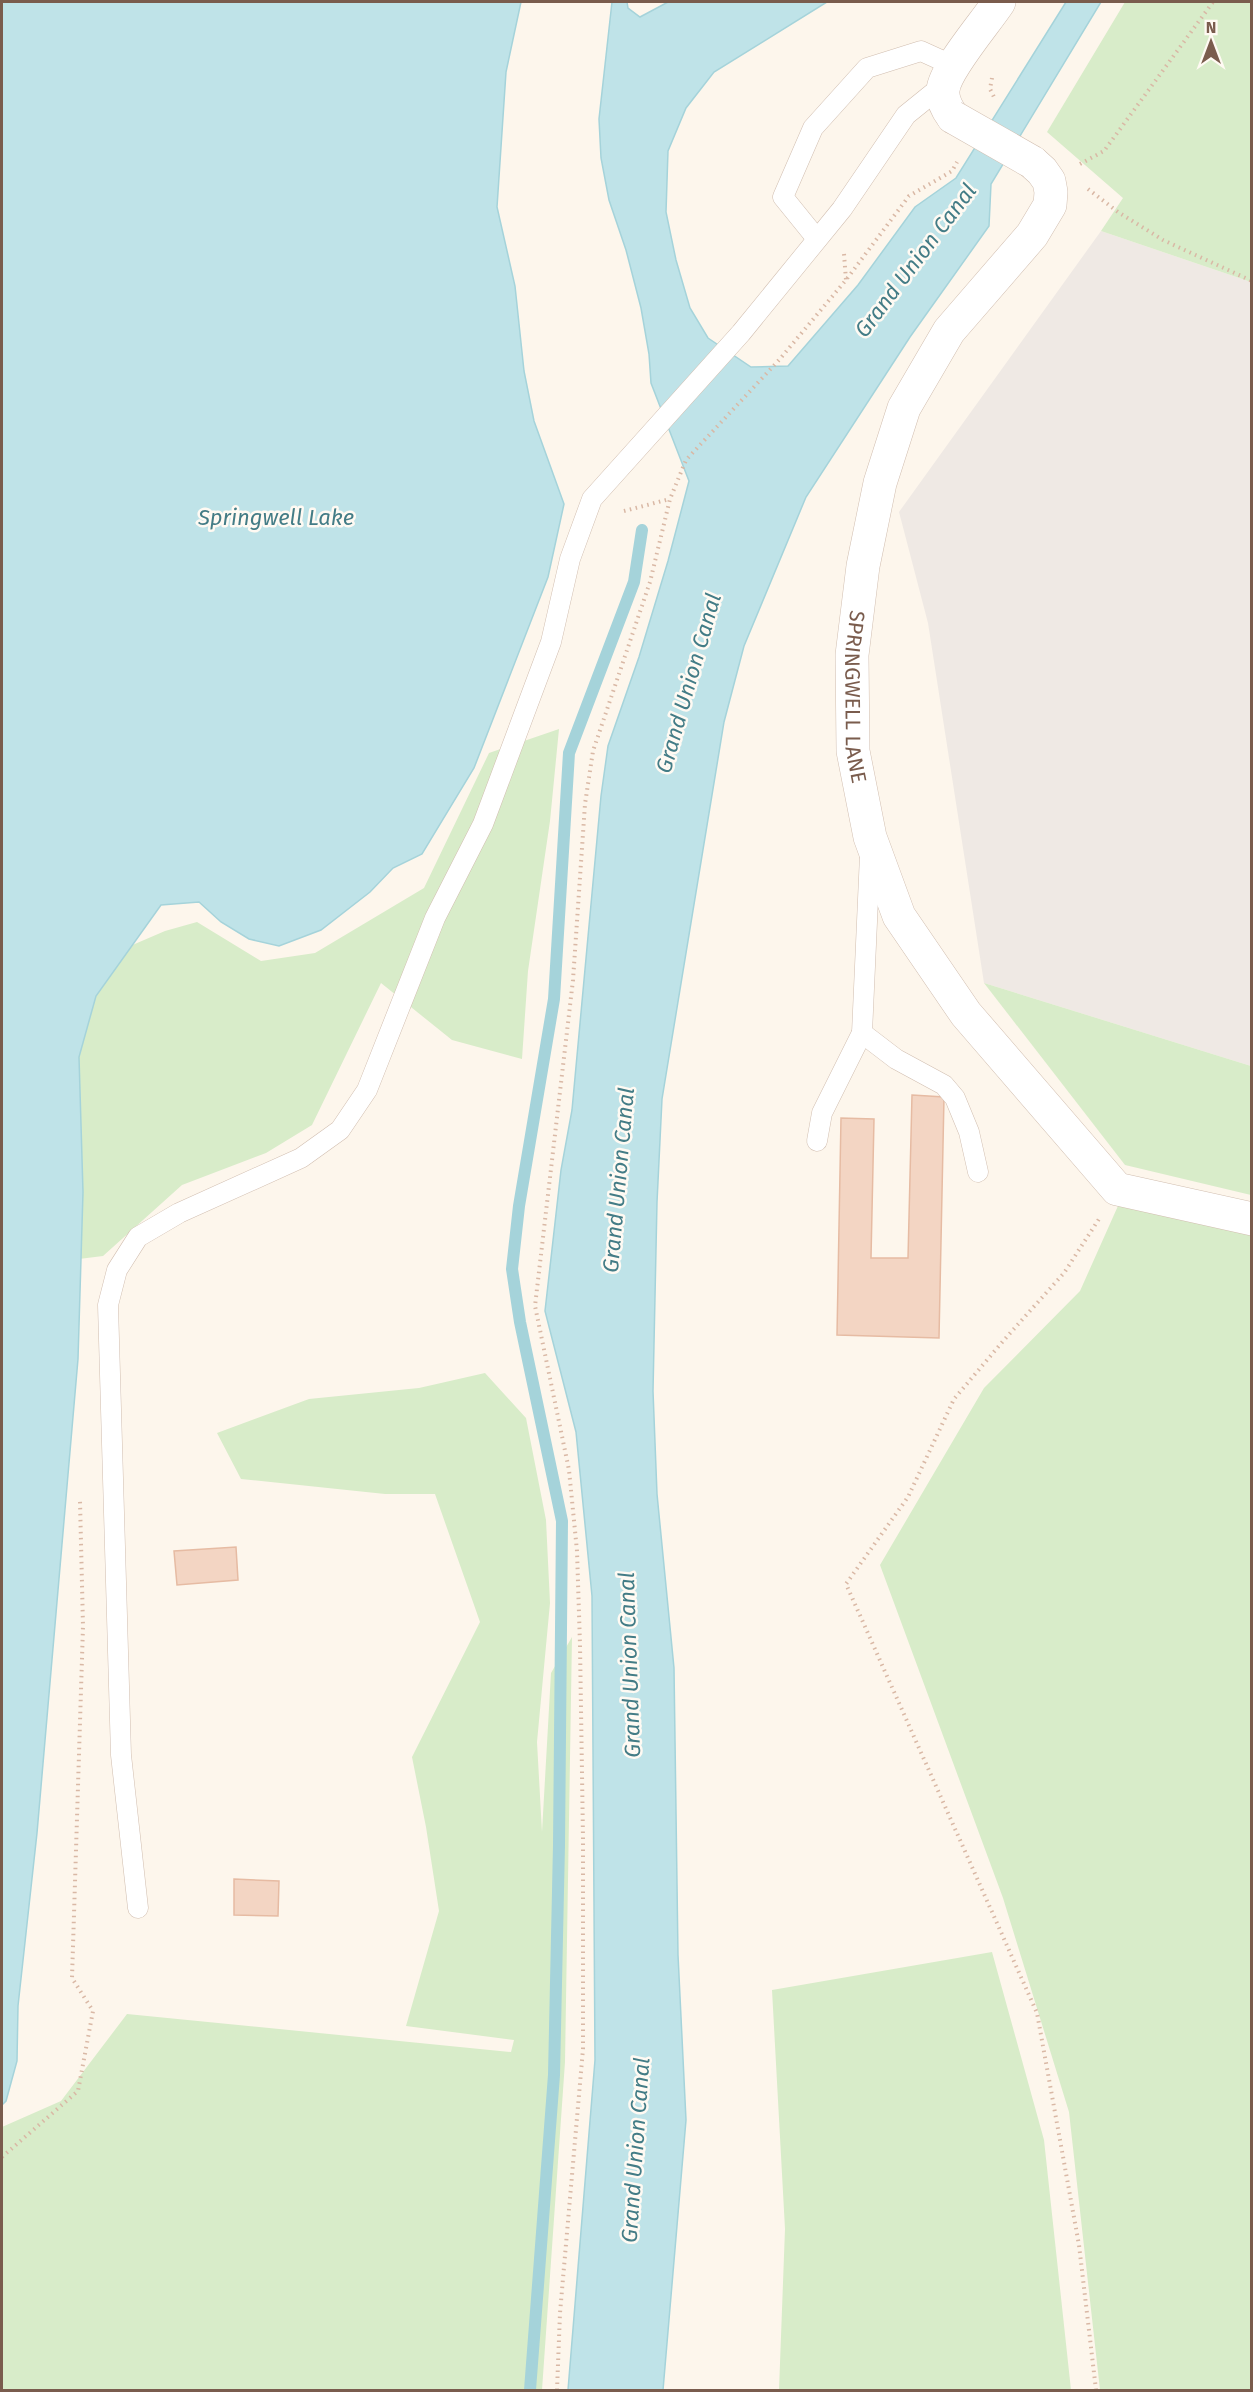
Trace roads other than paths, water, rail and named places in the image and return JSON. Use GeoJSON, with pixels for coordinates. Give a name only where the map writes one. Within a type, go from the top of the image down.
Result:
{"type":"FeatureCollection","features":[{"type":"Feature","properties":{"kind":"street"},"geometry":{"type":"LineString","coordinates":[[950,91],[999,2]]}},
{"type":"Feature","properties":{"kind":"street","name":"SPRINGWELL LANE"},"geometry":{"type":"LineString","coordinates":[[950,91],[1049,172],[1050,205],[1032,235],[950,331],[904,408],[880,483],[862,566],[852,656],[853,751],[870,837],[899,916],[966,1014],[1117,1189],[1251,1219]]}},
{"type":"Feature","properties":{"kind":"lane"},"geometry":{"type":"LineString","coordinates":[[138,1908],[121,1755],[108,1305],[117,1270],[138,1237],[179,1213],[301,1158],[340,1130],[367,1090],[435,918],[483,824],[551,642],[570,559],[592,499],[741,333],[842,209],[906,115],[932,94],[950,91],[921,51],[867,68],[813,128],[783,197],[817,239]]}},
{"type":"Feature","properties":{"kind":"lane"},"geometry":{"type":"LineString","coordinates":[[818,1141],[822,1113],[862,1033],[870,837]]}},
{"type":"Feature","properties":{"kind":"lane"},"geometry":{"type":"LineString","coordinates":[[862,1033],[896,1059],[944,1085],[955,1098],[969,1132],[978,1172]]}},
{"type":"Feature","properties":{"kind":"water","name":"Springwell Lake"},"geometry":{"type":"Polygon","coordinates":[[[2,2],[521,2],[506,72],[497,207],[515,286],[524,371],[534,421],[564,504],[548,577],[474,768],[422,854],[393,868],[370,892],[321,930],[279,946],[249,939],[221,922],[199,902],[161,905],[96,996],[79,1057],[83,1192],[78,1359],[37,1833],[18,2006],[17,2061],[6,2101],[2,2105],[2,2]]]}},
{"type":"Feature","properties":{"kind":"water","name":"Grand Union Canal"},"geometry":{"type":"Polygon","coordinates":[[[612,2],[627,2],[628,8],[640,17],[668,2],[827,2],[714,72],[686,108],[668,151],[666,212],[676,260],[690,308],[708,338],[751,367],[788,366],[858,285],[915,207],[956,178],[1066,2],[1101,2],[991,184],[989,226],[910,337],[806,497],[744,646],[724,722],[662,1099],[657,1202],[653,1391],[657,1494],[674,1668],[678,1955],[686,2120],[663,2390],[568,2390],[595,2060],[592,1596],[576,1432],[545,1311],[561,1170],[572,1110],[601,796],[608,746],[639,657],[689,481],[651,383],[649,354],[641,308],[626,250],[609,200],[601,158],[599,119],[612,2]]]}},
{"type":"Feature","properties":{"kind":"waterway"},"geometry":{"type":"LineString","coordinates":[[530,2390],[554,2075],[562,1521],[520,1322],[512,1269],[519,1206],[554,999],[569,753],[634,582],[642,530]]}}]}
